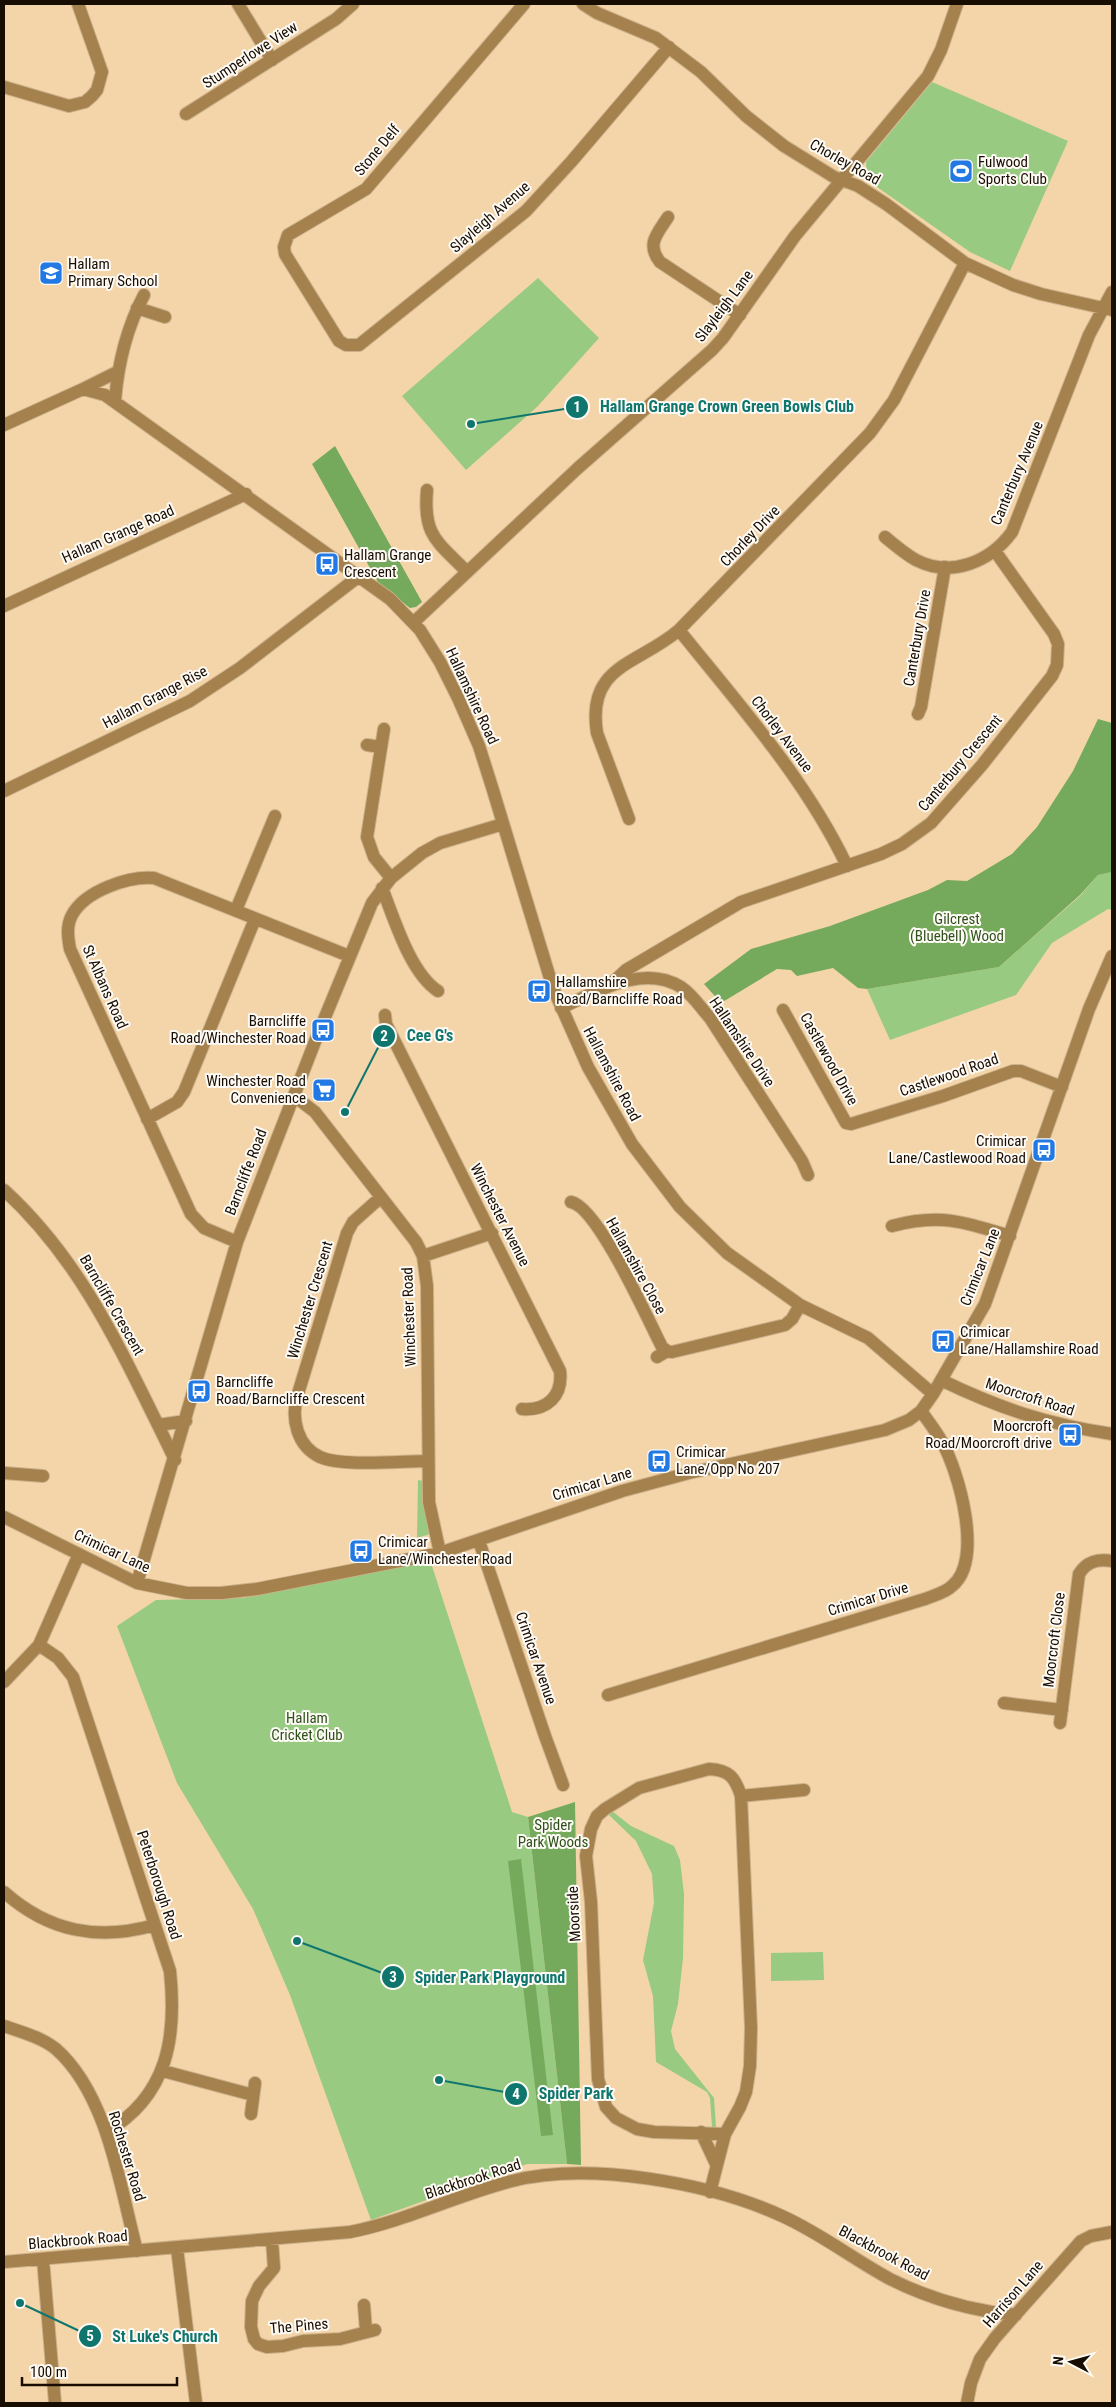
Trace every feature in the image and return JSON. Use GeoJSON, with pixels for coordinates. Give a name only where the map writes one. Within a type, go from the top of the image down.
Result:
{"type":"FeatureCollection","features":[{"type":"Feature","properties":{"kind":"street"},"geometry":{"type":"LineString","coordinates":[[4,87],[70,106],[84,102],[98,90],[102,72],[78,4]]}},
{"type":"Feature","properties":{"kind":"street"},"geometry":{"type":"LineString","coordinates":[[238,4],[272,60]]}},
{"type":"Feature","properties":{"kind":"street","name":"Stumperlowe View"},"geometry":{"type":"LineString","coordinates":[[186,114],[336,19],[354,4]]}},
{"type":"Feature","properties":{"kind":"street","name":"Stone Delf"},"geometry":{"type":"LineString","coordinates":[[315,304],[285,254],[284,247],[288,236],[366,189],[524,4]]}},
{"type":"Feature","properties":{"kind":"street","name":"Chorley Road"},"geometry":{"type":"LineString","coordinates":[[583,4],[597,13],[656,38],[701,72],[746,116],[770,136],[842,181],[858,186],[886,204],[965,263],[1012,285],[1041,294],[1107,309]]}},
{"type":"Feature","properties":{"kind":"street","name":"Slayleigh Lane"},"geometry":{"type":"LineString","coordinates":[[414,622],[578,468],[712,350],[740,316],[795,236],[928,76],[941,50],[957,4]]}},
{"type":"Feature","properties":{"kind":"street","name":"Slayleigh Avenue"},"geometry":{"type":"LineString","coordinates":[[315,304],[339,341],[346,346],[359,345],[526,211],[571,162],[669,47]]}},
{"type":"Feature","properties":{"kind":"street"},"geometry":{"type":"LineString","coordinates":[[668,217],[654,239],[652,248],[654,254],[660,262],[740,316]]}},
{"type":"Feature","properties":{"kind":"street","name":"Chorley Drive"},"geometry":{"type":"LineString","coordinates":[[628,819],[597,733],[595,711],[606,679],[615,671],[664,643],[679,630],[826,480],[882,418],[894,400],[965,263]]}},
{"type":"Feature","properties":{"kind":"street","name":"Canterbury Avenue"},"geometry":{"type":"LineString","coordinates":[[885,537],[918,561],[945,567],[970,565],[995,551],[1012,532],[1089,335],[1107,309],[1112,292]]}},
{"type":"Feature","properties":{"kind":"street"},"geometry":{"type":"LineString","coordinates":[[115,401],[117,372],[130,323],[144,295]]}},
{"type":"Feature","properties":{"kind":"street"},"geometry":{"type":"LineString","coordinates":[[137,308],[165,317]]}},
{"type":"Feature","properties":{"kind":"street"},"geometry":{"type":"LineString","coordinates":[[4,425],[83,390],[117,372]]}},
{"type":"Feature","properties":{"kind":"street"},"geometry":{"type":"LineString","coordinates":[[83,390],[105,395],[115,401],[390,599],[414,622]]}},
{"type":"Feature","properties":{"kind":"street"},"geometry":{"type":"LineString","coordinates":[[427,490],[426,514],[429,530],[466,572]]}},
{"type":"Feature","properties":{"kind":"street","name":"Hallam Grange Road"},"geometry":{"type":"LineString","coordinates":[[4,606],[246,494]]}},
{"type":"Feature","properties":{"kind":"street","name":"Canterbury Crescent"},"geometry":{"type":"LineString","coordinates":[[612,984],[617,976],[741,902],[847,866],[902,844],[931,822],[982,765],[1052,676],[1058,654],[1054,634],[995,551]]}},
{"type":"Feature","properties":{"kind":"street","name":"Canterbury Drive"},"geometry":{"type":"LineString","coordinates":[[918,714],[921,708],[945,567]]}},
{"type":"Feature","properties":{"kind":"street","name":"Hallam Grange Rise"},"geometry":{"type":"LineString","coordinates":[[4,791],[190,701],[240,668],[358,577]]}},
{"type":"Feature","properties":{"kind":"street","name":"Hallamshire Road"},"geometry":{"type":"LineString","coordinates":[[414,622],[440,662],[479,746],[538,944],[561,1008],[606,1102],[632,1144],[660,1183],[703,1231],[727,1253],[800,1305],[868,1338],[933,1394]]}},
{"type":"Feature","properties":{"kind":"street","name":"Chorley Avenue"},"geometry":{"type":"LineString","coordinates":[[679,630],[799,782],[834,840],[847,866]]}},
{"type":"Feature","properties":{"kind":"street"},"geometry":{"type":"LineString","coordinates":[[384,730],[367,837],[374,857],[392,878]]}},
{"type":"Feature","properties":{"kind":"street"},"geometry":{"type":"LineString","coordinates":[[367,745],[381,747]]}},
{"type":"Feature","properties":{"kind":"street"},"geometry":{"type":"LineString","coordinates":[[236,910],[275,816]]}},
{"type":"Feature","properties":{"kind":"street","name":"Barncliffe Road"},"geometry":{"type":"LineString","coordinates":[[137,1583],[238,1242],[349,956],[372,902],[392,878],[422,853],[440,843],[503,824]]}},
{"type":"Feature","properties":{"kind":"street","name":"St Albans Road"},"geometry":{"type":"LineString","coordinates":[[238,1242],[204,1228],[197,1223],[147,1119],[70,949],[68,938],[72,916],[78,907],[90,897],[109,887],[145,877],[154,878],[349,956]]}},
{"type":"Feature","properties":{"kind":"street"},"geometry":{"type":"LineString","coordinates":[[382,888],[404,941],[419,970],[431,987],[438,991]]}},
{"type":"Feature","properties":{"kind":"street"},"geometry":{"type":"LineString","coordinates":[[147,1119],[177,1102],[184,1092],[255,919]]}},
{"type":"Feature","properties":{"kind":"street","name":"Crimicar Lane"},"geometry":{"type":"LineString","coordinates":[[4,1517],[137,1583],[187,1593],[221,1593],[257,1589],[440,1552],[479,1541],[557,1512],[689,1473],[885,1430],[909,1420],[920,1411],[933,1394],[985,1304],[1089,1009],[1112,956]]}},
{"type":"Feature","properties":{"kind":"street"},"geometry":{"type":"LineString","coordinates":[[634,978],[638,964]]}},
{"type":"Feature","properties":{"kind":"street","name":"Hallamshire Drive"},"geometry":{"type":"LineString","coordinates":[[561,1008],[612,984],[634,978],[665,981],[680,986],[692,996],[710,1018],[790,1145],[802,1160],[808,1174]]}},
{"type":"Feature","properties":{"kind":"street","name":"Castlewood Drive"},"geometry":{"type":"LineString","coordinates":[[783,1010],[846,1123]]}},
{"type":"Feature","properties":{"kind":"street","name":"Winchester Avenue"},"geometry":{"type":"LineString","coordinates":[[385,1015],[386,1024],[411,1075],[560,1371],[560,1390],[548,1405],[537,1409],[522,1409]]}},
{"type":"Feature","properties":{"kind":"street","name":"Castlewood Road"},"geometry":{"type":"LineString","coordinates":[[846,1123],[851,1124],[943,1096],[1013,1071],[1021,1071],[1062,1087]]}},
{"type":"Feature","properties":{"kind":"street","name":"Winchester Road"},"geometry":{"type":"LineString","coordinates":[[294,1096],[315,1112],[416,1242],[423,1256],[427,1286],[429,1502],[440,1552]]}},
{"type":"Feature","properties":{"kind":"street","name":"Barncliffe Crescent"},"geometry":{"type":"LineString","coordinates":[[4,1190],[43,1229],[79,1278],[120,1347],[174,1460]]}},
{"type":"Feature","properties":{"kind":"street","name":"Winchester Crescent"},"geometry":{"type":"LineString","coordinates":[[381,1197],[353,1222],[347,1234],[297,1397],[294,1418],[296,1427],[305,1445],[320,1457],[340,1461],[428,1461]]}},
{"type":"Feature","properties":{"kind":"street","name":"Hallamshire Close"},"geometry":{"type":"LineString","coordinates":[[572,1202],[581,1206],[608,1242],[662,1347],[662,1354],[785,1325],[792,1319],[800,1305]]}},
{"type":"Feature","properties":{"kind":"street"},"geometry":{"type":"LineString","coordinates":[[892,1226],[930,1219],[951,1219],[1010,1236]]}},
{"type":"Feature","properties":{"kind":"street"},"geometry":{"type":"LineString","coordinates":[[423,1256],[492,1233]]}},
{"type":"Feature","properties":{"kind":"street","name":"Moorcroft Road"},"geometry":{"type":"LineString","coordinates":[[942,1380],[980,1399],[1046,1422],[1112,1434]]}},
{"type":"Feature","properties":{"kind":"street","name":"Crimicar Drive"},"geometry":{"type":"LineString","coordinates":[[608,1695],[925,1599],[953,1586],[961,1577],[967,1564],[969,1550],[966,1527],[952,1465],[942,1442],[920,1411]]}},
{"type":"Feature","properties":{"kind":"street"},"geometry":{"type":"LineString","coordinates":[[158,1425],[186,1421]]}},
{"type":"Feature","properties":{"kind":"street"},"geometry":{"type":"LineString","coordinates":[[4,1473],[43,1476]]}},
{"type":"Feature","properties":{"kind":"street","name":"Crimicar Avenue"},"geometry":{"type":"LineString","coordinates":[[479,1541],[545,1736],[564,1785]]}},
{"type":"Feature","properties":{"kind":"street"},"geometry":{"type":"LineString","coordinates":[[4,1682],[39,1645],[79,1554]]}},
{"type":"Feature","properties":{"kind":"street","name":"Moorcroft Close"},"geometry":{"type":"LineString","coordinates":[[1060,1723],[1079,1574],[1084,1566],[1091,1562],[1101,1560],[1112,1561]]}},
{"type":"Feature","properties":{"kind":"street","name":"Peterborough Road"},"geometry":{"type":"LineString","coordinates":[[39,1645],[58,1658],[73,1677],[170,1971],[173,1996],[172,2020],[162,2071],[151,2090],[128,2118],[106,2132]]}},
{"type":"Feature","properties":{"kind":"street","name":"Moorcroft Close"},"geometry":{"type":"LineString","coordinates":[[1004,1704],[1062,1710]]}},
{"type":"Feature","properties":{"kind":"street","name":"Moorside"},"geometry":{"type":"LineString","coordinates":[[710,2192],[725,2134],[746,2092],[750,2066],[751,2028],[741,1796],[736,1781],[730,1774],[720,1770],[709,1769],[639,1788],[605,1809],[597,1816],[588,1841],[586,1856],[591,1902],[598,2079],[606,2108],[616,2118],[637,2129],[654,2132],[725,2134]]}},
{"type":"Feature","properties":{"kind":"street"},"geometry":{"type":"LineString","coordinates":[[741,1796],[804,1790]]}},
{"type":"Feature","properties":{"kind":"street"},"geometry":{"type":"LineString","coordinates":[[4,1892],[34,1916],[55,1926],[109,1934],[134,1931],[155,1925]]}},
{"type":"Feature","properties":{"kind":"street","name":"Rochester Road"},"geometry":{"type":"LineString","coordinates":[[4,2026],[33,2035],[54,2048],[68,2062],[91,2098],[106,2132],[137,2251]]}},
{"type":"Feature","properties":{"kind":"street"},"geometry":{"type":"LineString","coordinates":[[162,2071],[254,2089],[251,2114]]}},
{"type":"Feature","properties":{"kind":"street"},"geometry":{"type":"LineString","coordinates":[[702,2132],[716,2164]]}},
{"type":"Feature","properties":{"kind":"street","name":"Blackbrook Road"},"geometry":{"type":"LineString","coordinates":[[4,2262],[272,2240],[367,2229],[403,2220],[497,2186],[539,2176],[589,2174],[642,2178],[710,2192],[782,2216],[913,2290],[944,2301],[988,2312],[1016,2315]]}},
{"type":"Feature","properties":{"kind":"street","name":"Harrison Lane"},"geometry":{"type":"LineString","coordinates":[[967,2403],[971,2383],[980,2359],[995,2338],[1082,2241],[1091,2236],[1112,2232]]}},
{"type":"Feature","properties":{"kind":"street","name":"The Pines"},"geometry":{"type":"LineString","coordinates":[[272,2240],[274,2268],[259,2286],[252,2301],[251,2327],[254,2339],[258,2344],[283,2346],[303,2341],[340,2339],[370,2330],[364,2305]]}},
{"type":"Feature","properties":{"kind":"street"},"geometry":{"type":"LineString","coordinates":[[177,2248],[196,2403]]}},
{"type":"Feature","properties":{"kind":"street"},"geometry":{"type":"LineString","coordinates":[[43,2259],[55,2403]]}},
{"type":"Feature","properties":{"kind":"street"},"geometry":{"type":"LineString","coordinates":[[988,2312],[995,2338]]}},
{"type":"Feature","properties":{"kind":"green space","name":"Fulwood Sports Club"},"geometry":{"type":"Polygon","coordinates":[[[932,82],[1068,141],[1010,271],[970,252],[867,180],[866,162],[932,82]]]}},
{"type":"Feature","properties":{"kind":"green space"},"geometry":{"type":"Polygon","coordinates":[[[538,278],[599,338],[537,407],[466,470],[402,396],[538,278]]]}},
{"type":"Feature","properties":{"kind":"green space"},"geometry":{"type":"Polygon","coordinates":[[[335,446],[422,602],[416,607],[410,608],[379,584],[312,464],[335,446]]]}},
{"type":"Feature","properties":{"kind":"green space","name":"Gilcrest (Bluebell) Wood"},"geometry":{"type":"Polygon","coordinates":[[[1098,719],[1112,723],[1112,872],[1098,875],[1080,895],[999,967],[867,989],[858,988],[833,968],[797,976],[791,970],[777,969],[721,1003],[704,984],[751,949],[830,926],[928,890],[947,880],[967,881],[1012,854],[1037,827],[1073,771],[1098,719]]]}},
{"type":"Feature","properties":{"kind":"green space"},"geometry":{"type":"Polygon","coordinates":[[[1112,872],[1112,910],[1108,909],[1052,943],[1016,995],[890,1040],[867,989],[999,967],[1080,896],[1098,875],[1112,872]]]}},
{"type":"Feature","properties":{"kind":"green space"},"geometry":{"type":"Polygon","coordinates":[[[418,1480],[423,1481],[430,1534],[417,1538],[418,1480]]]}},
{"type":"Feature","properties":{"kind":"green space","name":"Hallam Cricket Club"},"geometry":{"type":"Polygon","coordinates":[[[430,1560],[512,1812],[528,1817],[567,2164],[527,2164],[371,2220],[290,1995],[253,1909],[177,1783],[117,1626],[156,1600],[243,1598],[430,1560]]]}},
{"type":"Feature","properties":{"kind":"green space","name":"Spider Park Woods"},"geometry":{"type":"Polygon","coordinates":[[[575,1802],[581,2165],[567,2164],[528,1817],[575,1802]]]}},
{"type":"Feature","properties":{"kind":"green space"},"geometry":{"type":"Polygon","coordinates":[[[612,1811],[631,1826],[674,1846],[680,1860],[684,1894],[683,1958],[678,2004],[671,2031],[675,2049],[714,2098],[716,2127],[712,2127],[710,2098],[707,2092],[656,2062],[653,1996],[643,1960],[654,1903],[652,1874],[636,1841],[608,1814],[612,1811]]]}},
{"type":"Feature","properties":{"kind":"green space"},"geometry":{"type":"Polygon","coordinates":[[[521,1859],[553,2135],[541,2136],[508,1861],[521,1859]]]}},
{"type":"Feature","properties":{"kind":"green space"},"geometry":{"type":"Polygon","coordinates":[[[823,1952],[824,1980],[771,1981],[771,1953],[823,1952]]]}},
{"type":"Feature","properties":{"kind":"place","name":"Fulwood Sports Club"},"geometry":{"type":"Point","coordinates":[961,171]}},
{"type":"Feature","properties":{"kind":"place","name":"Hallam Primary School"},"geometry":{"type":"Point","coordinates":[51,273]}},
{"type":"Feature","properties":{"kind":"place","name":"Hallam Grange Crown Green Bowls Club"},"geometry":{"type":"Point","coordinates":[471,424]}},
{"type":"Feature","properties":{"kind":"place","name":"Hallam Grange Crescent"},"geometry":{"type":"Point","coordinates":[327,564]}},
{"type":"Feature","properties":{"kind":"place","name":"Hallamshire Road/Barncliffe Road"},"geometry":{"type":"Point","coordinates":[539,991]}},
{"type":"Feature","properties":{"kind":"place","name":"Barncliffe Road/Winchester Road"},"geometry":{"type":"Point","coordinates":[323,1030]}},
{"type":"Feature","properties":{"kind":"place","name":"Winchester Road Convenience"},"geometry":{"type":"Point","coordinates":[324,1090]}},
{"type":"Feature","properties":{"kind":"place","name":"Cee G's"},"geometry":{"type":"Point","coordinates":[345,1112]}},
{"type":"Feature","properties":{"kind":"place","name":"Crimicar Lane/Castlewood Road"},"geometry":{"type":"Point","coordinates":[1044,1150]}},
{"type":"Feature","properties":{"kind":"place","name":"Crimicar Lane/Hallamshire Road"},"geometry":{"type":"Point","coordinates":[943,1341]}},
{"type":"Feature","properties":{"kind":"place","name":"Barncliffe Road/Barncliffe Crescent"},"geometry":{"type":"Point","coordinates":[199,1391]}},
{"type":"Feature","properties":{"kind":"place","name":"Moorcroft Road/Moorcroft drive"},"geometry":{"type":"Point","coordinates":[1070,1435]}},
{"type":"Feature","properties":{"kind":"place","name":"Crimicar Lane/Opp No 207"},"geometry":{"type":"Point","coordinates":[659,1461]}},
{"type":"Feature","properties":{"kind":"place","name":"Crimicar Lane/Winchester Road"},"geometry":{"type":"Point","coordinates":[361,1551]}},
{"type":"Feature","properties":{"kind":"place","name":"Spider Park Playground"},"geometry":{"type":"Point","coordinates":[297,1941]}},
{"type":"Feature","properties":{"kind":"place","name":"Spider Park"},"geometry":{"type":"Point","coordinates":[439,2080]}},
{"type":"Feature","properties":{"kind":"place","name":"St Luke's Church"},"geometry":{"type":"Point","coordinates":[20,2303]}}]}
